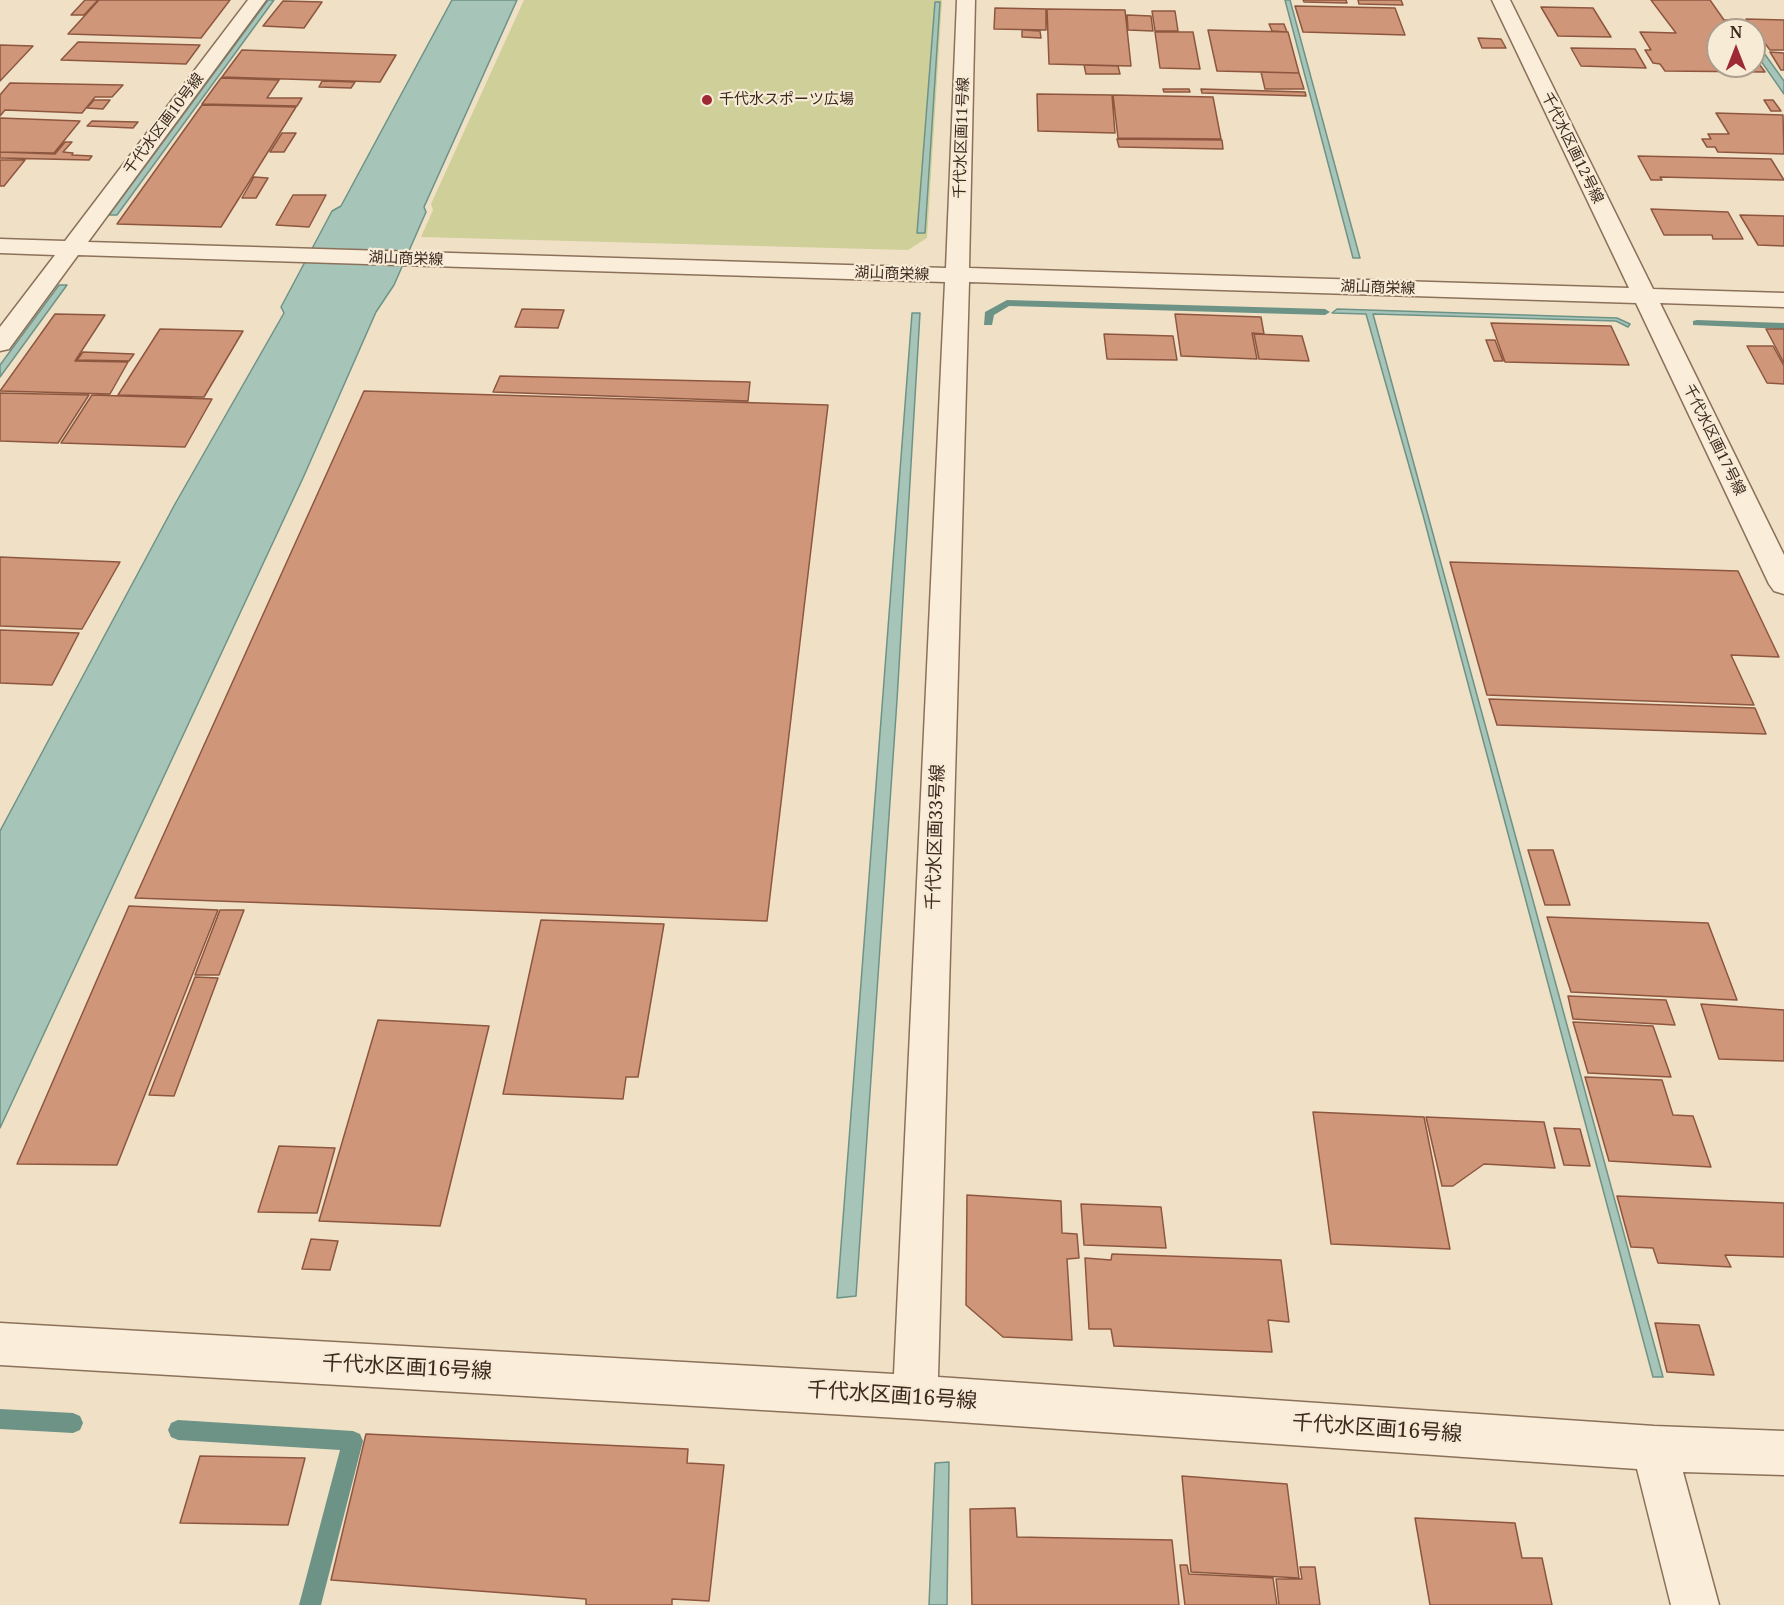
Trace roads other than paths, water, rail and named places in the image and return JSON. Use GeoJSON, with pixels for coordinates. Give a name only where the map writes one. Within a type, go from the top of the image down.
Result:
{"type":"FeatureCollection","features":[{"type":"Feature","properties":{"kind":"street","name":"千代水区画10号線"},"geometry":{"type":"LineString","coordinates":[[0,344],[257,0]]}},
{"type":"Feature","properties":{"kind":"street","name":"千代水区画11号線"},"geometry":{"type":"LineString","coordinates":[[957,276],[966,0]]}},
{"type":"Feature","properties":{"kind":"street","name":"千代水区画12号線"},"geometry":{"type":"LineString","coordinates":[[1501,0],[1644,296]]}},
{"type":"Feature","properties":{"kind":"street","name":"湖山商栄線"},"geometry":{"type":"LineString","coordinates":[[0,246],[1784,300]]}},
{"type":"Feature","properties":{"kind":"street","name":"千代水区画33号線"},"geometry":{"type":"LineString","coordinates":[[915,1397],[957,276]]}},
{"type":"Feature","properties":{"kind":"street","name":"千代水区画17号線"},"geometry":{"type":"LineString","coordinates":[[1644,296],[1784,584]]}},
{"type":"Feature","properties":{"kind":"street","name":"千代水区画16号線"},"geometry":{"type":"LineString","coordinates":[[0,1344],[915,1397],[1653,1448],[1784,1453]]}},
{"type":"Feature","properties":{"kind":"street"},"geometry":{"type":"LineString","coordinates":[[1653,1448],[1695,1605]]}},
{"type":"Feature","properties":{"kind":"waterway"},"geometry":{"type":"LineString","coordinates":[[988,323],[989,314],[1007,303],[1325,312]]}},
{"type":"Feature","properties":{"kind":"waterway"},"geometry":{"type":"LineString","coordinates":[[1697,323],[1784,326]]}},
{"type":"Feature","properties":{"kind":"waterway"},"geometry":{"type":"LineString","coordinates":[[0,1419],[73,1423]]}},
{"type":"Feature","properties":{"kind":"waterway"},"geometry":{"type":"LineString","coordinates":[[178,1430],[353,1441],[310,1605]]}},
{"type":"Feature","properties":{"kind":"place","name":"千代水スポーツ広場"},"geometry":{"type":"Point","coordinates":[707,100]}}]}
